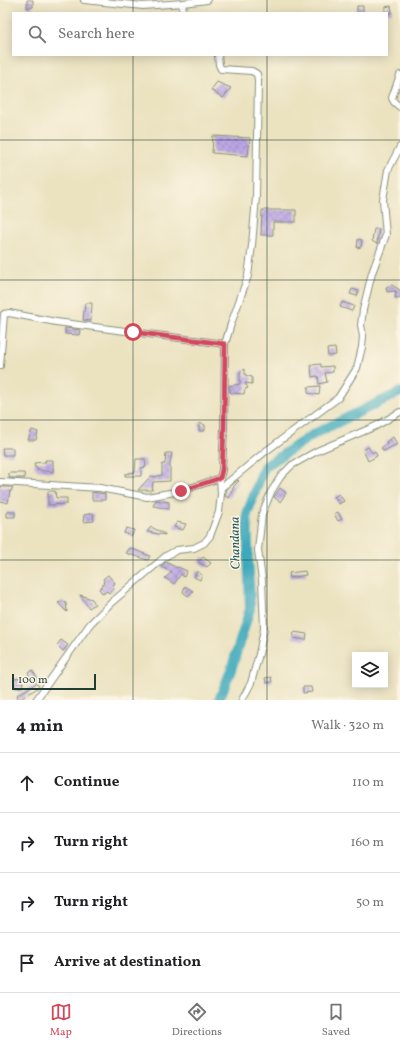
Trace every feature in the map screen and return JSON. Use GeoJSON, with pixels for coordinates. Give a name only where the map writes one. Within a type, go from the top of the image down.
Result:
{"type":"FeatureCollection","features":[{"type":"Feature","properties":{"kind":"street"},"geometry":{"type":"LineString","coordinates":[[84,0],[143,6],[207,0]]}},
{"type":"Feature","properties":{"kind":"street"},"geometry":{"type":"LineString","coordinates":[[182,12],[183,3]]}},
{"type":"Feature","properties":{"kind":"street"},"geometry":{"type":"LineString","coordinates":[[36,700],[90,624],[112,602],[166,556],[177,550],[194,548],[204,543],[210,536],[220,512],[220,478],[222,470],[224,436],[225,344],[248,276],[252,245],[256,197],[258,80],[257,74],[252,71],[221,69],[218,64],[218,56]]}},
{"type":"Feature","properties":{"kind":"street"},"geometry":{"type":"LineString","coordinates":[[400,76],[392,98],[400,107]]}},
{"type":"Feature","properties":{"kind":"street"},"geometry":{"type":"LineString","coordinates":[[221,488],[266,451],[338,398],[357,368],[362,347],[363,336],[361,325],[363,310],[372,274],[386,235],[383,200],[388,170],[400,147]]}},
{"type":"Feature","properties":{"kind":"street"},"geometry":{"type":"LineString","coordinates":[[0,366],[4,314],[9,313],[56,322],[225,344]]}},
{"type":"Feature","properties":{"kind":"street"},"geometry":{"type":"LineString","coordinates":[[242,700],[251,683],[264,629],[262,580],[258,550],[262,514],[271,492],[280,476],[292,465],[317,451],[376,426],[400,412]]}},
{"type":"Feature","properties":{"kind":"street"},"geometry":{"type":"LineString","coordinates":[[0,482],[100,488],[147,497],[181,491],[220,478]]}},
{"type":"Feature","properties":{"kind":"building"},"geometry":{"type":"Polygon","coordinates":[[[27,0],[33,0],[33,7],[27,8],[27,0]]]}},
{"type":"Feature","properties":{"kind":"building"},"geometry":{"type":"Polygon","coordinates":[[[357,6],[363,6],[363,12],[357,12],[357,6]]]}},
{"type":"Feature","properties":{"kind":"building"},"geometry":{"type":"Polygon","coordinates":[[[391,6],[392,13],[385,12],[385,7],[391,6]]]}},
{"type":"Feature","properties":{"kind":"building"},"geometry":{"type":"Polygon","coordinates":[[[217,82],[231,88],[223,98],[211,90],[217,82]]]}},
{"type":"Feature","properties":{"kind":"building"},"geometry":{"type":"Polygon","coordinates":[[[213,136],[250,138],[248,156],[212,153],[213,136]]]}},
{"type":"Feature","properties":{"kind":"building"},"geometry":{"type":"Polygon","coordinates":[[[262,210],[296,210],[296,222],[273,222],[273,235],[261,235],[262,210]]]}},
{"type":"Feature","properties":{"kind":"building"},"geometry":{"type":"Polygon","coordinates":[[[374,229],[379,229],[377,244],[372,241],[374,229]]]}},
{"type":"Feature","properties":{"kind":"building"},"geometry":{"type":"Polygon","coordinates":[[[358,239],[362,240],[361,247],[357,248],[358,239]]]}},
{"type":"Feature","properties":{"kind":"building"},"geometry":{"type":"Polygon","coordinates":[[[392,285],[400,290],[400,298],[395,298],[396,291],[387,292],[386,287],[392,285]]]}},
{"type":"Feature","properties":{"kind":"building"},"geometry":{"type":"Polygon","coordinates":[[[352,289],[359,291],[357,296],[350,294],[352,289]]]}},
{"type":"Feature","properties":{"kind":"building"},"geometry":{"type":"Polygon","coordinates":[[[342,302],[354,306],[352,311],[340,307],[342,302]]]}},
{"type":"Feature","properties":{"kind":"building"},"geometry":{"type":"Polygon","coordinates":[[[85,303],[92,303],[91,321],[83,320],[85,303]]]}},
{"type":"Feature","properties":{"kind":"building"},"geometry":{"type":"Polygon","coordinates":[[[65,328],[80,330],[79,335],[65,334],[65,328]]]}},
{"type":"Feature","properties":{"kind":"building"},"geometry":{"type":"Polygon","coordinates":[[[335,348],[336,355],[328,356],[327,349],[335,348]]]}},
{"type":"Feature","properties":{"kind":"building"},"geometry":{"type":"Polygon","coordinates":[[[321,364],[321,367],[333,366],[333,372],[325,373],[327,382],[319,384],[318,376],[312,377],[311,365],[321,364]]]}},
{"type":"Feature","properties":{"kind":"building"},"geometry":{"type":"Polygon","coordinates":[[[245,369],[245,375],[252,377],[252,384],[245,383],[248,388],[245,389],[244,394],[231,393],[229,386],[240,384],[240,372],[245,369]]]}},
{"type":"Feature","properties":{"kind":"building"},"geometry":{"type":"Polygon","coordinates":[[[320,386],[319,395],[308,393],[308,387],[320,386]]]}},
{"type":"Feature","properties":{"kind":"building"},"geometry":{"type":"Polygon","coordinates":[[[199,423],[205,425],[205,431],[199,431],[199,423]]]}},
{"type":"Feature","properties":{"kind":"building"},"geometry":{"type":"Polygon","coordinates":[[[32,430],[38,432],[36,440],[28,440],[32,430]]]}},
{"type":"Feature","properties":{"kind":"building"},"geometry":{"type":"Polygon","coordinates":[[[393,437],[397,444],[384,451],[381,448],[393,437]]]}},
{"type":"Feature","properties":{"kind":"building"},"geometry":{"type":"Polygon","coordinates":[[[368,447],[372,453],[375,451],[377,456],[368,461],[363,450],[368,447]]]}},
{"type":"Feature","properties":{"kind":"building"},"geometry":{"type":"Polygon","coordinates":[[[2,448],[13,448],[13,455],[3,455],[2,448]]]}},
{"type":"Feature","properties":{"kind":"building"},"geometry":{"type":"Polygon","coordinates":[[[166,453],[172,453],[170,464],[170,481],[153,482],[152,490],[138,490],[151,476],[156,477],[162,475],[162,464],[165,464],[166,453]]]}},
{"type":"Feature","properties":{"kind":"building"},"geometry":{"type":"Polygon","coordinates":[[[136,459],[145,459],[146,467],[141,468],[141,476],[125,476],[125,474],[135,472],[136,459]]]}},
{"type":"Feature","properties":{"kind":"building"},"geometry":{"type":"Polygon","coordinates":[[[45,460],[53,460],[53,472],[37,470],[37,467],[35,468],[34,463],[46,462],[45,460]]]}},
{"type":"Feature","properties":{"kind":"building"},"geometry":{"type":"Polygon","coordinates":[[[9,473],[24,473],[25,478],[9,478],[9,473]]]}},
{"type":"Feature","properties":{"kind":"building"},"geometry":{"type":"Polygon","coordinates":[[[238,480],[239,481],[234,486],[229,498],[225,496],[227,489],[238,480]]]}},
{"type":"Feature","properties":{"kind":"building"},"geometry":{"type":"Polygon","coordinates":[[[0,487],[13,487],[10,491],[8,503],[0,501],[0,487]]]}},
{"type":"Feature","properties":{"kind":"building"},"geometry":{"type":"Polygon","coordinates":[[[280,488],[286,493],[280,502],[274,497],[280,488]]]}},
{"type":"Feature","properties":{"kind":"building"},"geometry":{"type":"Polygon","coordinates":[[[48,491],[55,491],[56,498],[67,498],[67,504],[48,505],[48,491]]]}},
{"type":"Feature","properties":{"kind":"building"},"geometry":{"type":"Polygon","coordinates":[[[92,492],[105,494],[105,500],[92,500],[92,492]]]}},
{"type":"Feature","properties":{"kind":"building"},"geometry":{"type":"Polygon","coordinates":[[[339,494],[344,501],[339,504],[334,497],[339,494]]]}},
{"type":"Feature","properties":{"kind":"building"},"geometry":{"type":"Polygon","coordinates":[[[156,500],[169,502],[169,509],[153,506],[156,500]]]}},
{"type":"Feature","properties":{"kind":"building"},"geometry":{"type":"Polygon","coordinates":[[[7,512],[15,512],[15,517],[7,517],[7,512]]]}},
{"type":"Feature","properties":{"kind":"building"},"geometry":{"type":"Polygon","coordinates":[[[338,512],[342,519],[338,521],[334,514],[338,512]]]}},
{"type":"Feature","properties":{"kind":"building"},"geometry":{"type":"Polygon","coordinates":[[[93,513],[94,521],[83,522],[84,515],[93,513]]]}},
{"type":"Feature","properties":{"kind":"building"},"geometry":{"type":"Polygon","coordinates":[[[177,522],[186,524],[183,530],[174,527],[177,522]]]}},
{"type":"Feature","properties":{"kind":"building"},"geometry":{"type":"Polygon","coordinates":[[[151,527],[165,534],[165,535],[147,532],[151,527]]]}},
{"type":"Feature","properties":{"kind":"building"},"geometry":{"type":"Polygon","coordinates":[[[126,528],[134,530],[132,536],[124,533],[126,528]]]}},
{"type":"Feature","properties":{"kind":"building"},"geometry":{"type":"Polygon","coordinates":[[[130,548],[150,556],[148,560],[126,553],[130,548]]]}},
{"type":"Feature","properties":{"kind":"building"},"geometry":{"type":"Polygon","coordinates":[[[203,557],[211,563],[207,567],[198,562],[203,557]]]}},
{"type":"Feature","properties":{"kind":"building"},"geometry":{"type":"Polygon","coordinates":[[[166,562],[187,571],[184,577],[181,574],[174,584],[165,578],[172,572],[161,567],[166,562]]]}},
{"type":"Feature","properties":{"kind":"building"},"geometry":{"type":"Polygon","coordinates":[[[197,571],[202,575],[200,580],[194,577],[197,571]]]}},
{"type":"Feature","properties":{"kind":"building"},"geometry":{"type":"Polygon","coordinates":[[[305,571],[306,575],[290,578],[289,573],[305,571]]]}},
{"type":"Feature","properties":{"kind":"building"},"geometry":{"type":"Polygon","coordinates":[[[108,575],[115,583],[112,586],[114,589],[109,593],[107,591],[103,594],[99,589],[103,585],[103,579],[108,575]]]}},
{"type":"Feature","properties":{"kind":"building"},"geometry":{"type":"Polygon","coordinates":[[[185,586],[193,591],[188,596],[183,592],[185,586]]]}},
{"type":"Feature","properties":{"kind":"building"},"geometry":{"type":"Polygon","coordinates":[[[80,595],[92,599],[95,604],[89,608],[80,595]]]}},
{"type":"Feature","properties":{"kind":"building"},"geometry":{"type":"Polygon","coordinates":[[[63,601],[66,603],[67,612],[58,603],[63,601]]]}},
{"type":"Feature","properties":{"kind":"building"},"geometry":{"type":"Polygon","coordinates":[[[294,632],[307,634],[306,640],[293,638],[294,632]]]}},
{"type":"Feature","properties":{"kind":"building"},"geometry":{"type":"Polygon","coordinates":[[[61,640],[68,645],[63,651],[57,645],[61,640]]]}},
{"type":"Feature","properties":{"kind":"building"},"geometry":{"type":"Polygon","coordinates":[[[32,670],[38,679],[34,681],[28,673],[32,670]]]}},
{"type":"Feature","properties":{"kind":"building"},"geometry":{"type":"Polygon","coordinates":[[[271,677],[272,682],[266,683],[265,678],[271,677]]]}},
{"type":"Feature","properties":{"kind":"building"},"geometry":{"type":"Polygon","coordinates":[[[22,678],[23,687],[15,688],[14,679],[22,678]]]}},
{"type":"Feature","properties":{"kind":"building"},"geometry":{"type":"Polygon","coordinates":[[[37,683],[39,687],[19,700],[17,695],[37,683]]]}},
{"type":"Feature","properties":{"kind":"building"},"geometry":{"type":"Polygon","coordinates":[[[303,687],[311,687],[312,692],[303,693],[303,687]]]}},
{"type":"Feature","properties":{"kind":"waterway","name":"Chandana"},"geometry":{"type":"LineString","coordinates":[[219,700],[231,670],[250,609],[247,514],[264,467],[314,434],[400,392]]}},
{"type":"Feature","properties":{"kind":"route"},"geometry":{"type":"LineString","coordinates":[[133,332],[225,344],[224,429],[222,470],[220,478],[181,491]]}}]}
